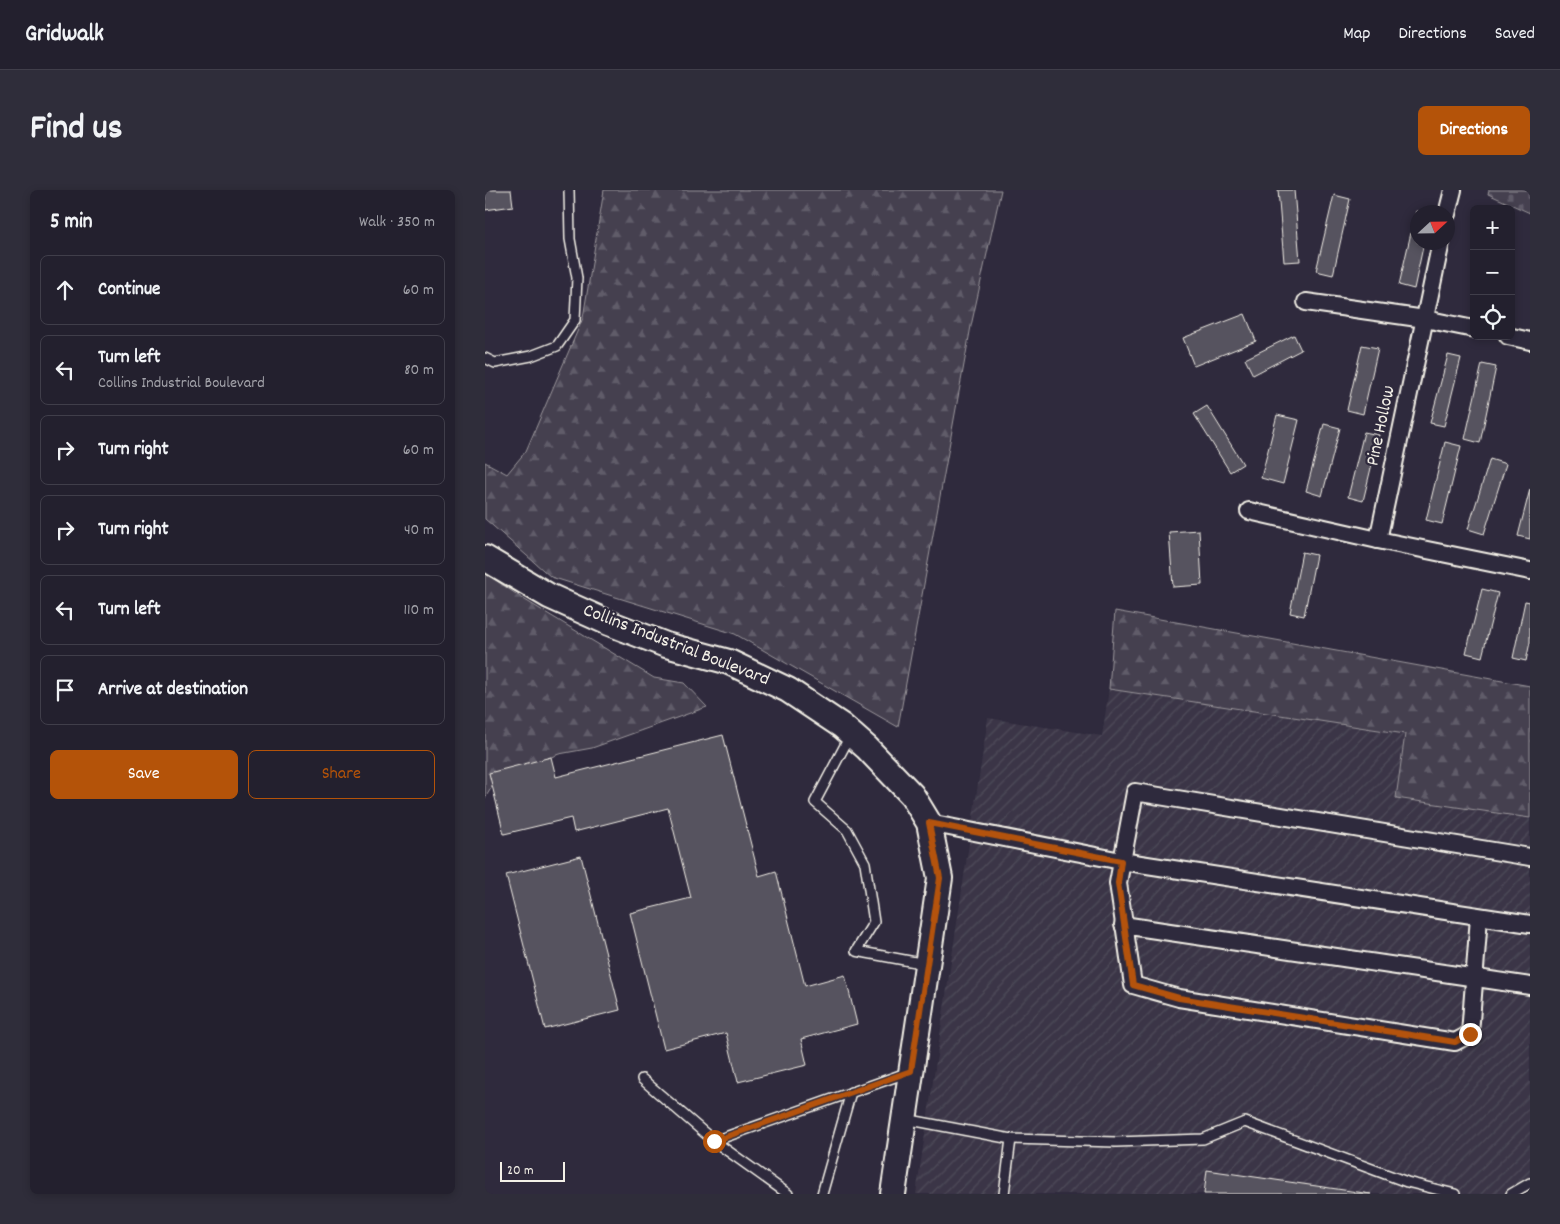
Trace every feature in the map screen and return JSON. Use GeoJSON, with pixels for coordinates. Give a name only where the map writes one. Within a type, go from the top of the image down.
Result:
{"type":"FeatureCollection","features":[{"type":"Feature","properties":{"kind":"street"},"geometry":{"type":"LineString","coordinates":[[1449,205],[1453,190]]}},
{"type":"Feature","properties":{"kind":"street","name":"Pine Hollow"},"geometry":{"type":"LineString","coordinates":[[1378,540],[1439,250]]}},
{"type":"Feature","properties":{"kind":"street"},"geometry":{"type":"LineString","coordinates":[[1306,302],[1425,319],[1470,328]]}},
{"type":"Feature","properties":{"kind":"street"},"geometry":{"type":"LineString","coordinates":[[1515,338],[1530,341]]}},
{"type":"Feature","properties":{"kind":"street"},"geometry":{"type":"LineString","coordinates":[[1249,511],[1530,571]]}},
{"type":"Feature","properties":{"kind":"street","name":"Collins Industrial Boulevard"},"geometry":{"type":"LineString","coordinates":[[485,558],[549,596],[609,623],[666,644],[729,662],[759,675],[816,707],[851,734],[913,794],[929,823],[940,878],[893,1194]]}},
{"type":"Feature","properties":{"kind":"street"},"geometry":{"type":"LineString","coordinates":[[1479,917],[1476,978],[1470,1034],[1455,1042],[1179,998],[1133,985],[1118,883],[1135,792],[1530,857]]}},
{"type":"Feature","properties":{"kind":"street"},"geometry":{"type":"LineString","coordinates":[[929,823],[1121,861],[1530,924]]}},
{"type":"Feature","properties":{"kind":"street"},"geometry":{"type":"LineString","coordinates":[[1123,925],[1530,986]]}},
{"type":"Feature","properties":{"kind":"lane"},"geometry":{"type":"LineString","coordinates":[[485,358],[495,362],[504,361],[531,356],[557,346],[575,320],[577,278],[570,238],[569,190]]}},
{"type":"Feature","properties":{"kind":"lane"},"geometry":{"type":"LineString","coordinates":[[851,734],[815,802],[847,830],[865,863],[874,922],[856,951],[927,965]]}},
{"type":"Feature","properties":{"kind":"lane"},"geometry":{"type":"LineString","coordinates":[[714,1141],[911,1071]]}},
{"type":"Feature","properties":{"kind":"lane"},"geometry":{"type":"LineString","coordinates":[[642,1079],[714,1141],[788,1194]]}},
{"type":"Feature","properties":{"kind":"lane"},"geometry":{"type":"LineString","coordinates":[[822,1194],[851,1092]]}},
{"type":"Feature","properties":{"kind":"lane"},"geometry":{"type":"LineString","coordinates":[[905,1119],[1011,1139],[1116,1142],[1203,1139],[1245,1122],[1407,1182],[1455,1194]]}},
{"type":"Feature","properties":{"kind":"lane"},"geometry":{"type":"LineString","coordinates":[[1004,1194],[1011,1139]]}},
{"type":"Feature","properties":{"kind":"lane"},"geometry":{"type":"LineString","coordinates":[[1511,1194],[1530,1184]]}},
{"type":"Feature","properties":{"kind":"shaded area"},"geometry":{"type":"Polygon","coordinates":[[[1109,689],[1405,734],[1396,798],[1530,818],[1530,1194],[916,1194],[988,718],[1102,736],[1109,689]]]}},
{"type":"Feature","properties":{"kind":"green space"},"geometry":{"type":"Polygon","coordinates":[[[604,190],[1001,190],[971,326],[898,727],[735,634],[551,577],[485,519],[485,462],[507,474],[526,451],[583,318],[604,190]]]}},
{"type":"Feature","properties":{"kind":"green space"},"geometry":{"type":"Polygon","coordinates":[[[1489,190],[1530,190],[1530,213],[1515,205],[1488,194],[1489,190]]]}},
{"type":"Feature","properties":{"kind":"green space"},"geometry":{"type":"Polygon","coordinates":[[[485,573],[525,600],[654,678],[684,683],[707,707],[592,748],[559,754],[498,777],[485,798],[485,573]]]}},
{"type":"Feature","properties":{"kind":"green space"},"geometry":{"type":"Polygon","coordinates":[[[1115,611],[1530,686],[1530,818],[1396,798],[1405,734],[1109,689],[1115,611]]]}},
{"type":"Feature","properties":{"kind":"building"},"geometry":{"type":"Polygon","coordinates":[[[485,190],[511,190],[513,206],[485,210],[485,190]]]}},
{"type":"Feature","properties":{"kind":"building"},"geometry":{"type":"Polygon","coordinates":[[[1278,190],[1294,190],[1300,261],[1284,262],[1278,190]]]}},
{"type":"Feature","properties":{"kind":"building"},"geometry":{"type":"Polygon","coordinates":[[[1334,195],[1350,199],[1333,275],[1316,271],[1334,195]]]}},
{"type":"Feature","properties":{"kind":"building"},"geometry":{"type":"Polygon","coordinates":[[[1410,237],[1410,250],[1422,250],[1414,289],[1399,285],[1410,237]]]}},
{"type":"Feature","properties":{"kind":"building"},"geometry":{"type":"Polygon","coordinates":[[[1245,314],[1256,341],[1194,366],[1183,338],[1245,314]]]}},
{"type":"Feature","properties":{"kind":"building"},"geometry":{"type":"Polygon","coordinates":[[[1294,335],[1301,350],[1253,375],[1245,359],[1294,335]]]}},
{"type":"Feature","properties":{"kind":"building"},"geometry":{"type":"Polygon","coordinates":[[[1362,345],[1378,348],[1363,414],[1347,410],[1362,345]]]}},
{"type":"Feature","properties":{"kind":"building"},"geometry":{"type":"Polygon","coordinates":[[[1448,355],[1461,358],[1444,426],[1430,423],[1448,355]]]}},
{"type":"Feature","properties":{"kind":"building"},"geometry":{"type":"Polygon","coordinates":[[[1482,364],[1496,367],[1480,443],[1465,439],[1482,364]]]}},
{"type":"Feature","properties":{"kind":"building"},"geometry":{"type":"Polygon","coordinates":[[[1207,406],[1243,464],[1230,472],[1194,414],[1207,406]]]}},
{"type":"Feature","properties":{"kind":"building"},"geometry":{"type":"Polygon","coordinates":[[[1277,415],[1299,420],[1283,484],[1261,478],[1277,415]]]}},
{"type":"Feature","properties":{"kind":"building"},"geometry":{"type":"Polygon","coordinates":[[[1324,424],[1340,428],[1322,496],[1306,491],[1324,424]]]}},
{"type":"Feature","properties":{"kind":"building"},"geometry":{"type":"Polygon","coordinates":[[[1364,432],[1379,435],[1363,501],[1348,497],[1364,432]]]}},
{"type":"Feature","properties":{"kind":"building"},"geometry":{"type":"Polygon","coordinates":[[[1445,442],[1461,446],[1442,524],[1426,520],[1445,442]]]}},
{"type":"Feature","properties":{"kind":"building"},"geometry":{"type":"Polygon","coordinates":[[[1490,459],[1506,464],[1484,534],[1468,529],[1490,459]]]}},
{"type":"Feature","properties":{"kind":"building"},"geometry":{"type":"Polygon","coordinates":[[[1530,489],[1530,539],[1518,536],[1530,489]]]}},
{"type":"Feature","properties":{"kind":"building"},"geometry":{"type":"Polygon","coordinates":[[[1199,530],[1202,585],[1173,587],[1169,532],[1199,530]]]}},
{"type":"Feature","properties":{"kind":"building"},"geometry":{"type":"Polygon","coordinates":[[[1302,552],[1316,555],[1304,616],[1290,613],[1302,552]]]}},
{"type":"Feature","properties":{"kind":"building"},"geometry":{"type":"Polygon","coordinates":[[[1482,589],[1498,593],[1482,657],[1466,653],[1482,589]]]}},
{"type":"Feature","properties":{"kind":"building"},"geometry":{"type":"Polygon","coordinates":[[[1525,601],[1530,602],[1530,642],[1526,661],[1513,658],[1525,601]]]}},
{"type":"Feature","properties":{"kind":"building"},"geometry":{"type":"Polygon","coordinates":[[[723,735],[759,876],[776,871],[805,986],[845,975],[857,1024],[801,1039],[807,1065],[738,1082],[726,1033],[664,1049],[630,913],[691,898],[668,808],[574,832],[571,818],[504,834],[489,773],[551,757],[556,777],[723,735]]]}},
{"type":"Feature","properties":{"kind":"building"},"geometry":{"type":"Polygon","coordinates":[[[581,856],[620,1010],[545,1029],[506,875],[581,856]]]}},
{"type":"Feature","properties":{"kind":"building"},"geometry":{"type":"Polygon","coordinates":[[[1207,1170],[1371,1194],[1204,1194],[1207,1170]]]}},
{"type":"Feature","properties":{"kind":"route"},"geometry":{"type":"LineString","coordinates":[[714,1141],[911,1071],[940,878],[929,823],[1121,861],[1118,883],[1133,985],[1179,998],[1455,1042],[1470,1034]]}}]}
